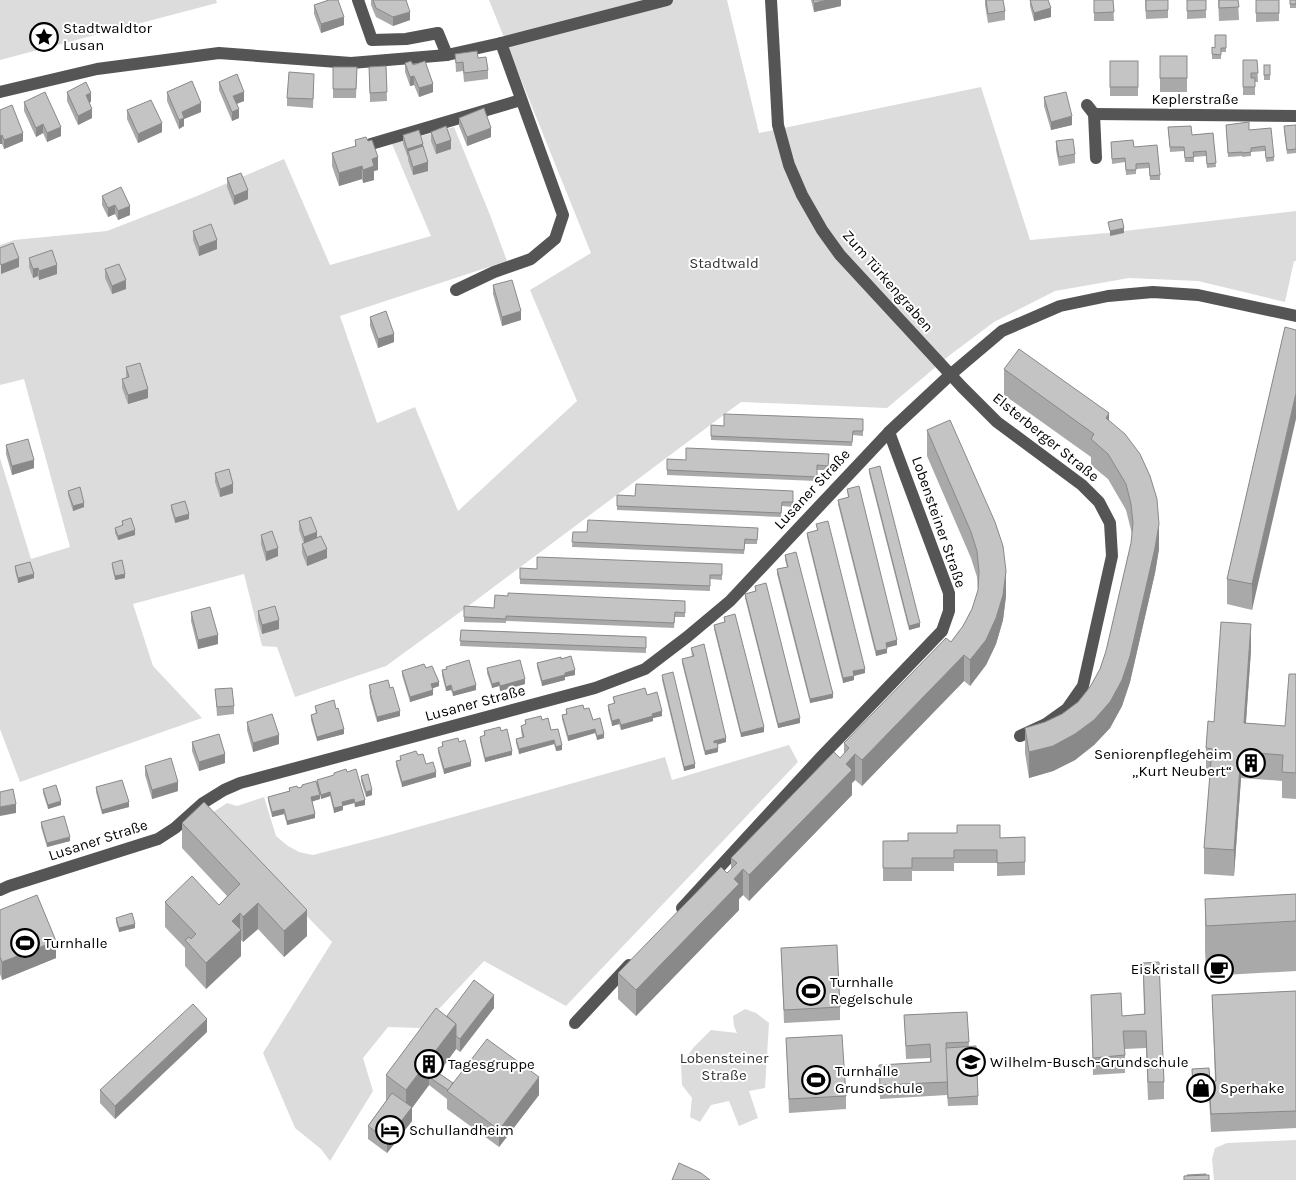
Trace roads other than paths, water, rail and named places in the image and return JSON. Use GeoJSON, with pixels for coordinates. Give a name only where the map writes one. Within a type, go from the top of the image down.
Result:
{"type":"FeatureCollection","features":[{"type":"Feature","properties":{"kind":"street"},"geometry":{"type":"LineString","coordinates":[[358,0],[372,40],[406,39],[438,33],[447,55]]}},
{"type":"Feature","properties":{"kind":"street"},"geometry":{"type":"LineString","coordinates":[[0,92],[97,69],[219,53],[350,63],[447,55],[667,0]]}},
{"type":"Feature","properties":{"kind":"street","name":"Zum Türkengraben"},"geometry":{"type":"LineString","coordinates":[[771,0],[778,125],[789,166],[802,195],[822,230],[840,255],[950,375]]}},
{"type":"Feature","properties":{"kind":"street"},"geometry":{"type":"LineString","coordinates":[[456,290],[494,272],[531,258],[555,239],[563,214],[501,43]]}},
{"type":"Feature","properties":{"kind":"street"},"geometry":{"type":"LineString","coordinates":[[371,144],[522,100]]}},
{"type":"Feature","properties":{"kind":"street","name":"Keplerstraße"},"geometry":{"type":"LineString","coordinates":[[1096,158],[1091,109],[1296,116]]}},
{"type":"Feature","properties":{"kind":"street"},"geometry":{"type":"LineString","coordinates":[[889,432],[950,375],[1002,331],[1060,306],[1108,296],[1153,292],[1198,295],[1296,316]]}},
{"type":"Feature","properties":{"kind":"street","name":"Elsterberger Straße"},"geometry":{"type":"LineString","coordinates":[[950,375],[997,422],[1082,485],[1099,502],[1110,523],[1112,556],[1083,686],[1068,709],[1046,724],[1020,736]]}},
{"type":"Feature","properties":{"kind":"street","name":"Lusaner Straße"},"geometry":{"type":"LineString","coordinates":[[0,890],[158,839],[175,828],[203,803],[240,783],[595,688],[645,668],[687,637],[730,601],[889,432]]}},
{"type":"Feature","properties":{"kind":"street","name":"Lobensteiner Straße"},"geometry":{"type":"LineString","coordinates":[[673,918],[942,631],[949,611],[949,593],[889,432]]}},
{"type":"Feature","properties":{"kind":"street"},"geometry":{"type":"LineString","coordinates":[[575,1023],[640,953]]}},
{"type":"Feature","properties":{"kind":"place","name":"Stadtwaldtor Lusan"},"geometry":{"type":"Point","coordinates":[44,37]}},
{"type":"Feature","properties":{"kind":"place","name":"Seniorenpflegeheim „Kurt Neubert“"},"geometry":{"type":"Point","coordinates":[1251,763]}},
{"type":"Feature","properties":{"kind":"place","name":"Turnhalle"},"geometry":{"type":"Point","coordinates":[25,943]}},
{"type":"Feature","properties":{"kind":"place","name":"Eiskristall"},"geometry":{"type":"Point","coordinates":[1219,969]}},
{"type":"Feature","properties":{"kind":"place","name":"Turnhalle Regelschule"},"geometry":{"type":"Point","coordinates":[811,991]}},
{"type":"Feature","properties":{"kind":"place","name":"Wilhelm-Busch-Grundschule"},"geometry":{"type":"Point","coordinates":[971,1062]}},
{"type":"Feature","properties":{"kind":"place","name":"Tagesgruppe"},"geometry":{"type":"Point","coordinates":[429,1064]}},
{"type":"Feature","properties":{"kind":"place","name":"Turnhalle Grundschule"},"geometry":{"type":"Point","coordinates":[816,1080]}},
{"type":"Feature","properties":{"kind":"place","name":"Sperhake"},"geometry":{"type":"Point","coordinates":[1201,1088]}},
{"type":"Feature","properties":{"kind":"place","name":"Schullandheim"},"geometry":{"type":"Point","coordinates":[390,1130]}},
{"type":"Feature","properties":{"kind":"park label","name":"Stadtwald"},"geometry":{"type":"Point","coordinates":[724,263]}}]}
